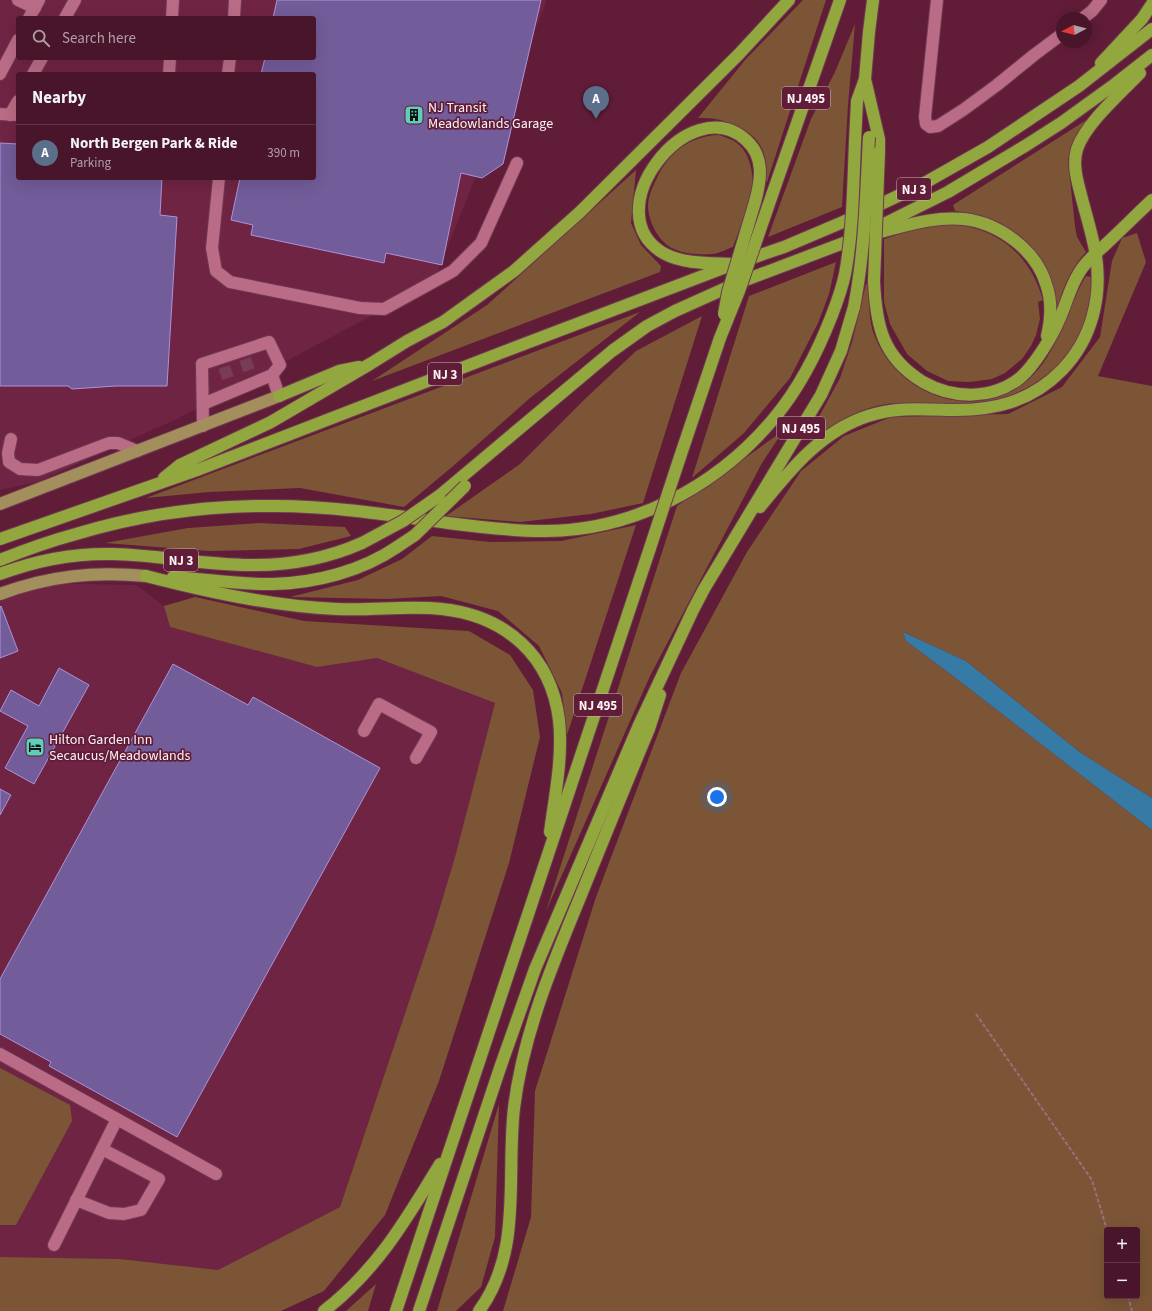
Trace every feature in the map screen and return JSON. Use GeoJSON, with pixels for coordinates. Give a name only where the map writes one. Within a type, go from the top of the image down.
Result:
{"type":"FeatureCollection","features":[{"type":"Feature","properties":{"kind":"highway"},"geometry":{"type":"LineString","coordinates":[[156,484],[180,465],[271,422],[407,341],[443,322],[532,257],[575,217],[739,54],[789,0]]}},
{"type":"Feature","properties":{"kind":"highway","name":"NJ 495"},"geometry":{"type":"LineString","coordinates":[[452,1144],[720,338],[739,291],[840,0]]}},
{"type":"Feature","properties":{"kind":"highway","name":"NJ 495"},"geometry":{"type":"LineString","coordinates":[[676,648],[700,596],[821,395],[842,351],[854,307],[860,276],[870,101],[865,79],[873,0]]}},
{"type":"Feature","properties":{"kind":"highway"},"geometry":{"type":"LineString","coordinates":[[1079,86],[1142,19],[1152,4]]}},
{"type":"Feature","properties":{"kind":"highway","name":"NJ 3"},"geometry":{"type":"LineString","coordinates":[[0,539],[207,466],[734,264],[784,247],[882,204],[928,182],[994,143],[1079,86],[1152,29]]}},
{"type":"Feature","properties":{"kind":"highway","name":"NJ 3"},"geometry":{"type":"LineString","coordinates":[[0,574],[42,560],[76,555],[102,554],[135,555],[232,564],[276,565],[319,558],[340,552],[362,543],[403,521],[439,496],[612,351],[651,323],[680,308],[735,284],[854,239],[948,192],[1025,146],[1092,101],[1152,55]]}},
{"type":"Feature","properties":{"kind":"highway"},"geometry":{"type":"LineString","coordinates":[[732,542],[784,477],[808,453],[824,438],[852,422],[881,412],[894,410],[952,410],[985,408],[1014,402],[1027,396],[1051,380],[1074,356],[1083,342],[1091,324],[1098,292],[1096,254],[1075,168],[1077,149],[1091,124],[1152,60]]}},
{"type":"Feature","properties":{"kind":"highway"},"geometry":{"type":"LineString","coordinates":[[0,560],[37,545],[119,523],[161,514],[249,506],[336,508],[496,529],[525,531],[575,530],[593,527],[627,519],[660,506],[694,487],[724,466],[752,441],[776,416],[797,386],[813,359],[832,315],[841,289],[847,259],[852,202],[857,101],[865,79]]}},
{"type":"Feature","properties":{"kind":"highway"},"geometry":{"type":"LineString","coordinates":[[870,101],[879,139],[874,281],[876,314],[880,330],[894,356],[915,377],[940,390],[952,394],[976,395],[998,390],[1020,378],[1038,358],[1059,322],[1078,273],[1152,200]]}},
{"type":"Feature","properties":{"kind":"highway"},"geometry":{"type":"LineString","coordinates":[[720,338],[728,292],[755,202],[761,176],[757,154],[743,137],[737,133],[723,129],[716,128],[700,130],[675,143],[655,164],[644,186],[640,204],[640,219],[644,233],[652,244],[664,253],[679,259],[734,264]]}},
{"type":"Feature","properties":{"kind":"highway"},"geometry":{"type":"LineString","coordinates":[[854,239],[909,224],[951,218],[971,220],[989,225],[999,230],[1028,253],[1041,272],[1046,284],[1050,306],[1050,318],[1045,344]]}},
{"type":"Feature","properties":{"kind":"highway"},"geometry":{"type":"LineString","coordinates":[[279,396],[339,371],[370,364]]}},
{"type":"Feature","properties":{"kind":"highway","name":"NJ 3"},"geometry":{"type":"LineString","coordinates":[[146,576],[256,584],[291,583],[336,575],[376,559],[397,547],[415,534],[465,486],[520,428]]}},
{"type":"Feature","properties":{"kind":"highway"},"geometry":{"type":"LineString","coordinates":[[146,576],[189,587],[298,606],[339,609],[425,608],[457,611],[494,623],[515,637],[532,654],[540,665],[550,687],[559,720],[558,773],[546,862]]}},
{"type":"Feature","properties":{"kind":"highway"},"geometry":{"type":"LineString","coordinates":[[419,1311],[500,1068],[535,969],[639,725],[676,648]]}},
{"type":"Feature","properties":{"kind":"highway"},"geometry":{"type":"LineString","coordinates":[[479,1311],[496,1281],[505,1252],[510,1214],[514,1108],[524,1055],[538,1002],[649,729],[676,648]]}},
{"type":"Feature","properties":{"kind":"highway"},"geometry":{"type":"LineString","coordinates":[[324,1311],[355,1284],[388,1246],[452,1144]]}},
{"type":"Feature","properties":{"kind":"highway"},"geometry":{"type":"LineString","coordinates":[[396,1311],[452,1144]]}},
{"type":"Feature","properties":{"kind":"main road"},"geometry":{"type":"LineString","coordinates":[[3,502],[279,396]]}},
{"type":"Feature","properties":{"kind":"main road","name":"NJ 3"},"geometry":{"type":"LineString","coordinates":[[0,594],[32,583],[85,574],[126,574],[146,576]]}},
{"type":"Feature","properties":{"kind":"lane"},"geometry":{"type":"LineString","coordinates":[[18,0],[34,9]]}},
{"type":"Feature","properties":{"kind":"lane"},"geometry":{"type":"LineString","coordinates":[[66,16],[75,0]]}},
{"type":"Feature","properties":{"kind":"lane"},"geometry":{"type":"LineString","coordinates":[[172,16],[173,0]]}},
{"type":"Feature","properties":{"kind":"lane"},"geometry":{"type":"LineString","coordinates":[[937,0],[925,117],[926,124],[930,127],[938,126],[963,110],[997,86],[1056,38]]}},
{"type":"Feature","properties":{"kind":"lane"},"geometry":{"type":"LineString","coordinates":[[1091,12],[1101,0]]}},
{"type":"Feature","properties":{"kind":"lane"},"geometry":{"type":"LineString","coordinates":[[234,16],[237,2]]}},
{"type":"Feature","properties":{"kind":"lane"},"geometry":{"type":"LineString","coordinates":[[0,74],[16,44]]}},
{"type":"Feature","properties":{"kind":"lane"},"geometry":{"type":"LineString","coordinates":[[34,72],[41,60]]}},
{"type":"Feature","properties":{"kind":"lane"},"geometry":{"type":"LineString","coordinates":[[169,72],[170,60]]}},
{"type":"Feature","properties":{"kind":"lane"},"geometry":{"type":"LineString","coordinates":[[228,72],[230,60]]}},
{"type":"Feature","properties":{"kind":"lane"},"geometry":{"type":"LineString","coordinates":[[9,115],[16,104]]}},
{"type":"Feature","properties":{"kind":"lane"},"geometry":{"type":"LineString","coordinates":[[219,180],[212,248],[216,271],[230,282],[360,308],[384,309],[453,271],[481,243],[517,163]]}},
{"type":"Feature","properties":{"kind":"lane"},"geometry":{"type":"LineString","coordinates":[[203,404],[231,386],[252,378],[272,375],[280,365],[270,342],[222,363],[202,364],[203,426]]}},
{"type":"Feature","properties":{"kind":"lane"},"geometry":{"type":"LineString","coordinates":[[272,375],[279,396]]}},
{"type":"Feature","properties":{"kind":"lane"},"geometry":{"type":"LineString","coordinates":[[11,439],[8,453],[9,462],[20,469],[38,470],[109,443],[118,443],[137,451]]}},
{"type":"Feature","properties":{"kind":"lane"},"geometry":{"type":"LineString","coordinates":[[364,731],[378,704],[431,732],[416,758]]}},
{"type":"Feature","properties":{"kind":"lane"},"geometry":{"type":"LineString","coordinates":[[0,1054],[216,1174]]}},
{"type":"Feature","properties":{"kind":"lane"},"geometry":{"type":"LineString","coordinates":[[54,1245],[117,1119]]}},
{"type":"Feature","properties":{"kind":"lane"},"geometry":{"type":"LineString","coordinates":[[76,1200],[109,1213],[124,1214],[141,1210],[159,1179],[102,1149]]}},
{"type":"Feature","properties":{"kind":"path"},"geometry":{"type":"LineString","coordinates":[[976,1014],[1092,1180],[1106,1227]]}},
{"type":"Feature","properties":{"kind":"path"},"geometry":{"type":"LineString","coordinates":[[1129,1299],[1132,1311]]}},
{"type":"Feature","properties":{"kind":"shaded area"},"geometry":{"type":"Polygon","coordinates":[[[0,0],[547,0],[433,283],[179,418],[37,482],[0,490],[0,0]]]}},
{"type":"Feature","properties":{"kind":"shaded area"},"geometry":{"type":"Polygon","coordinates":[[[803,0],[826,0],[767,182],[765,182],[766,162],[764,154],[757,140],[751,134],[734,125],[717,119],[698,118],[746,59],[803,0]]]}},
{"type":"Feature","properties":{"kind":"shaded area"},"geometry":{"type":"Polygon","coordinates":[[[855,24],[848,105],[842,207],[768,237],[811,119],[835,72],[855,24]]]}},
{"type":"Feature","properties":{"kind":"shaded area"},"geometry":{"type":"Polygon","coordinates":[[[1088,119],[1078,133],[1071,148],[1068,160],[1077,237],[1086,252],[1066,282],[1055,317],[1055,298],[1052,281],[1040,257],[1031,246],[1010,229],[998,222],[985,217],[955,211],[953,205],[1088,119]]]}},
{"type":"Feature","properties":{"kind":"shaded area"},"geometry":{"type":"Polygon","coordinates":[[[719,135],[737,143],[743,149],[749,161],[752,175],[752,188],[745,214],[733,247],[713,254],[693,254],[678,251],[669,246],[659,237],[652,225],[648,206],[650,193],[661,170],[673,154],[689,143],[698,139],[719,135]]]}},
{"type":"Feature","properties":{"kind":"shaded area"},"geometry":{"type":"Polygon","coordinates":[[[636,170],[631,223],[641,245],[661,266],[660,272],[372,381],[487,305],[636,170]]]}},
{"type":"Feature","properties":{"kind":"shaded area"},"geometry":{"type":"Polygon","coordinates":[[[949,224],[967,226],[984,231],[1007,244],[1025,263],[1038,286],[1043,300],[1038,302],[1040,319],[1036,335],[1031,346],[1022,359],[1005,373],[992,379],[970,382],[948,381],[927,371],[907,354],[890,324],[884,302],[884,239],[918,228],[949,224]]]}},
{"type":"Feature","properties":{"kind":"shaded area"},"geometry":{"type":"Polygon","coordinates":[[[1137,233],[1146,262],[1098,376],[1152,386],[1152,798],[1081,753],[966,661],[903,632],[906,641],[1152,830],[1152,1311],[503,1311],[531,1217],[535,1091],[596,897],[681,673],[747,552],[801,471],[844,436],[891,417],[1008,414],[1062,387],[1100,337],[1112,261],[1122,238],[1137,233]]]}},
{"type":"Feature","properties":{"kind":"shaded area"},"geometry":{"type":"Polygon","coordinates":[[[836,262],[829,294],[818,323],[790,378],[744,433],[692,478],[749,296],[836,262]]]}},
{"type":"Feature","properties":{"kind":"shaded area"},"geometry":{"type":"Polygon","coordinates":[[[1086,276],[1092,277],[1090,295],[1084,325],[1077,340],[1068,354],[1057,366],[1030,386],[1015,394],[983,402],[965,404],[887,404],[876,406],[856,413],[811,440],[808,437],[840,378],[852,342],[866,284],[870,283],[869,296],[871,324],[875,337],[886,358],[902,375],[921,389],[942,397],[964,401],[987,400],[1009,393],[1029,379],[1048,356],[1086,276]]]}},
{"type":"Feature","properties":{"kind":"shaded area"},"geometry":{"type":"Polygon","coordinates":[[[640,312],[530,398],[404,507],[300,488],[209,492],[146,498],[640,312]]]}},
{"type":"Feature","properties":{"kind":"shaded area"},"geometry":{"type":"Polygon","coordinates":[[[702,316],[643,503],[591,514],[520,522],[446,516],[520,464],[585,399],[636,351],[702,316]]]}},
{"type":"Feature","properties":{"kind":"shaded area"},"geometry":{"type":"Polygon","coordinates":[[[783,431],[762,463],[650,676],[546,911],[677,506],[783,431]]]}},
{"type":"Feature","properties":{"kind":"shaded area"},"geometry":{"type":"Polygon","coordinates":[[[258,523],[345,527],[351,536],[299,549],[209,551],[105,543],[188,528],[258,523]]]}},
{"type":"Feature","properties":{"kind":"shaded area"},"geometry":{"type":"Polygon","coordinates":[[[636,525],[567,735],[562,693],[539,646],[498,611],[441,596],[387,599],[290,597],[358,580],[402,559],[432,536],[490,542],[561,541],[636,525]]]}},
{"type":"Feature","properties":{"kind":"shaded area"},"geometry":{"type":"Polygon","coordinates":[[[32,583],[136,585],[164,606],[170,627],[317,667],[377,658],[495,703],[455,857],[434,927],[340,1207],[218,1270],[120,1259],[0,1257],[0,594],[32,583]]]}},
{"type":"Feature","properties":{"kind":"shaded area"},"geometry":{"type":"Polygon","coordinates":[[[195,597],[304,621],[469,631],[510,655],[533,690],[540,737],[509,863],[439,1081],[385,1215],[324,1291],[281,1311],[0,1311],[0,1257],[120,1259],[218,1270],[340,1207],[434,927],[455,857],[495,703],[377,658],[317,667],[170,627],[164,606],[195,597]]]}},
{"type":"Feature","properties":{"kind":"shaded area"},"geometry":{"type":"Polygon","coordinates":[[[0,1068],[70,1105],[72,1121],[16,1225],[0,1225],[0,1068]]]}},
{"type":"Feature","properties":{"kind":"shaded area"},"geometry":{"type":"Polygon","coordinates":[[[499,1104],[495,1237],[481,1287],[456,1311],[437,1311],[499,1104]]]}},
{"type":"Feature","properties":{"kind":"shaded area"},"geometry":{"type":"Polygon","coordinates":[[[376,1284],[368,1311],[346,1311],[376,1284]]]}},
{"type":"Feature","properties":{"kind":"water"},"geometry":{"type":"Polygon","coordinates":[[[903,632],[966,661],[1081,753],[1152,798],[1152,830],[906,641],[903,632]]]}},
{"type":"Feature","properties":{"kind":"building","name":"NJ Transit Meadowlands Garage"},"geometry":{"type":"Polygon","coordinates":[[[277,0],[541,0],[503,164],[482,178],[461,173],[442,265],[386,253],[384,263],[251,235],[253,225],[231,220],[240,180],[316,180],[316,72],[262,72],[264,60],[316,60],[316,16],[273,16],[277,0]]]}},
{"type":"Feature","properties":{"kind":"building"},"geometry":{"type":"Polygon","coordinates":[[[0,143],[16,144],[16,180],[162,180],[160,215],[177,217],[167,386],[116,386],[72,389],[68,386],[0,386],[0,143]]]}},
{"type":"Feature","properties":{"kind":"building"},"geometry":{"type":"Polygon","coordinates":[[[1,606],[18,651],[0,658],[0,607],[1,606]]]}},
{"type":"Feature","properties":{"kind":"building"},"geometry":{"type":"Polygon","coordinates":[[[173,664],[248,705],[253,697],[380,768],[177,1137],[49,1066],[51,1062],[0,1034],[0,979],[173,664]]]}},
{"type":"Feature","properties":{"kind":"building","name":"Hilton Garden Inn Secaucus/Meadowlands"},"geometry":{"type":"Polygon","coordinates":[[[59,668],[89,685],[34,784],[5,768],[28,726],[0,711],[11,690],[39,706],[59,668]]]}},
{"type":"Feature","properties":{"kind":"building"},"geometry":{"type":"Polygon","coordinates":[[[0,789],[11,795],[0,815],[0,789]]]}},
{"type":"Feature","properties":{"kind":"tunnel"},"geometry":{"type":"LineString","coordinates":[[245,359],[250,373]]}},
{"type":"Feature","properties":{"kind":"tunnel"},"geometry":{"type":"LineString","coordinates":[[224,367],[229,381]]}},
{"type":"Feature","properties":{"kind":"place","name":"NJ Transit Meadowlands Garage"},"geometry":{"type":"Point","coordinates":[414,115]}},
{"type":"Feature","properties":{"kind":"place","name":"North Bergen Park & Ride"},"geometry":{"type":"Point","coordinates":[596,119]}},
{"type":"Feature","properties":{"kind":"place","name":"Hilton Garden Inn Secaucus/Meadowlands"},"geometry":{"type":"Point","coordinates":[35,747]}}]}
